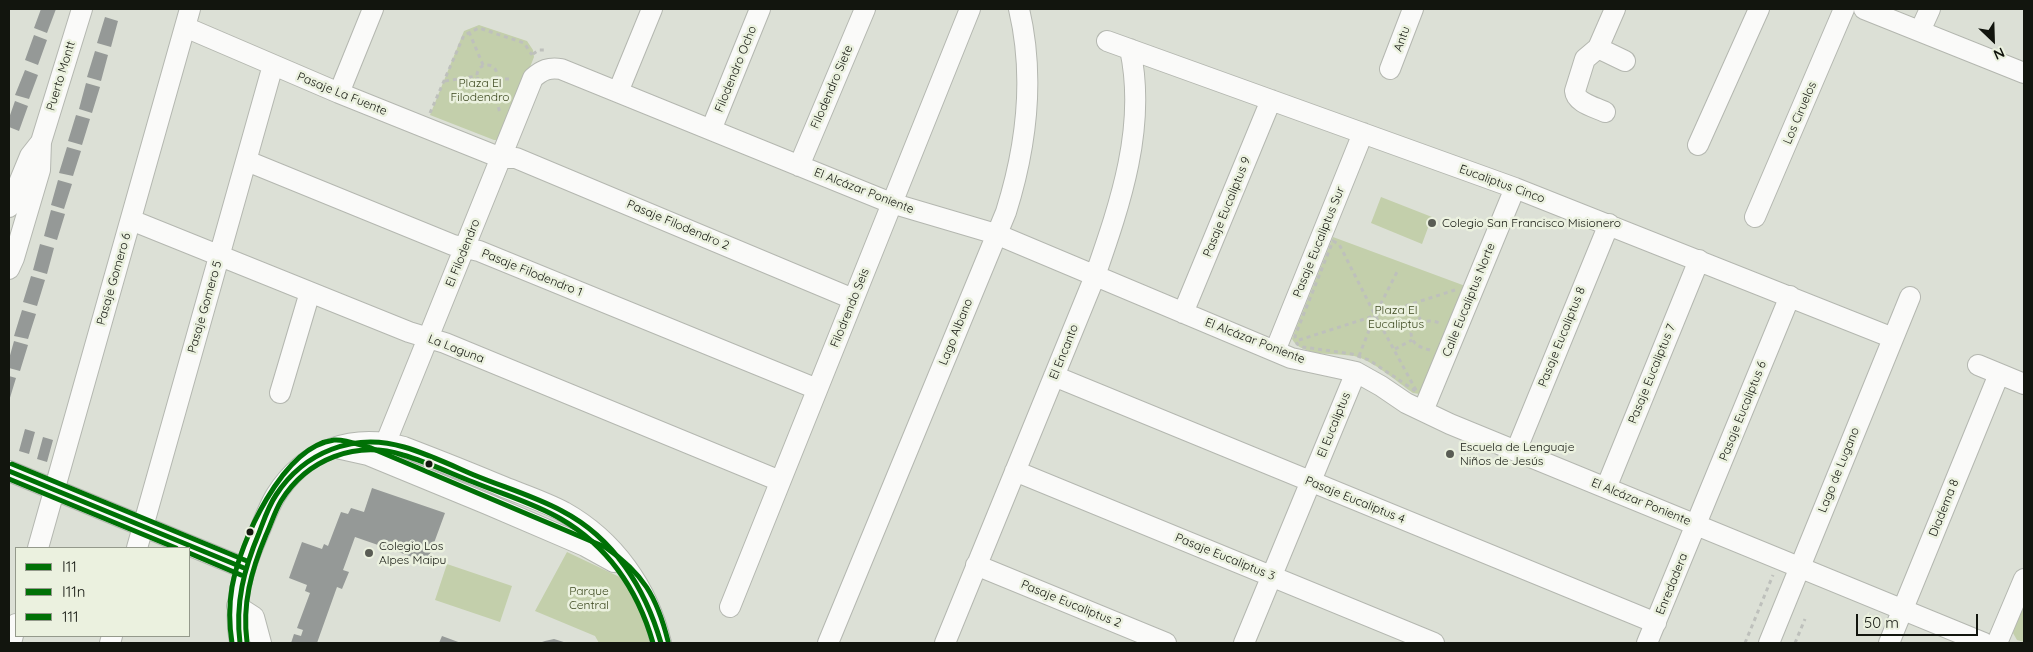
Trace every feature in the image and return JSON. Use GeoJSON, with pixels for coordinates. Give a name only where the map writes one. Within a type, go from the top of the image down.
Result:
{"type":"FeatureCollection","features":[{"type":"Feature","properties":{"kind":"street","name":"Puerto Montt"},"geometry":{"type":"LineString","coordinates":[[9,269],[14,258],[16,220],[40,170],[41,142],[82,9]]}},
{"type":"Feature","properties":{"kind":"street"},"geometry":{"type":"LineString","coordinates":[[339,93],[373,9]]}},
{"type":"Feature","properties":{"kind":"street"},"geometry":{"type":"LineString","coordinates":[[618,92],[652,9]]}},
{"type":"Feature","properties":{"kind":"street","name":"Filodendro Ocho"},"geometry":{"type":"LineString","coordinates":[[711,130],[760,9]]}},
{"type":"Feature","properties":{"kind":"street","name":"Filodendro Siete"},"geometry":{"type":"LineString","coordinates":[[799,166],[865,9]]}},
{"type":"Feature","properties":{"kind":"street","name":"Filodrendo Seis"},"geometry":{"type":"LineString","coordinates":[[730,607],[970,9]]}},
{"type":"Feature","properties":{"kind":"street","name":"Antu"},"geometry":{"type":"LineString","coordinates":[[1390,69],[1413,9]]}},
{"type":"Feature","properties":{"kind":"street"},"geometry":{"type":"LineString","coordinates":[[1605,112],[1579,100],[1575,96],[1575,91],[1584,59],[1598,48],[1615,9]]}},
{"type":"Feature","properties":{"kind":"street"},"geometry":{"type":"LineString","coordinates":[[1698,145],[1759,9]]}},
{"type":"Feature","properties":{"kind":"street","name":"Los Ciruelos"},"geometry":{"type":"LineString","coordinates":[[1755,217],[1844,9]]}},
{"type":"Feature","properties":{"kind":"street"},"geometry":{"type":"LineString","coordinates":[[1864,9],[2024,73]]}},
{"type":"Feature","properties":{"kind":"street"},"geometry":{"type":"LineString","coordinates":[[1920,31],[1930,9]]}},
{"type":"Feature","properties":{"kind":"street","name":"Lago Albano"},"geometry":{"type":"LineString","coordinates":[[828,643],[1014,186],[1025,132],[1028,82],[1024,36],[1016,10]]}},
{"type":"Feature","properties":{"kind":"street","name":"Pasaje La Fuente"},"geometry":{"type":"LineString","coordinates":[[187,18],[273,65],[501,158]]}},
{"type":"Feature","properties":{"kind":"street","name":"Pasaje Gomero 6"},"geometry":{"type":"LineString","coordinates":[[38,547],[187,18]]}},
{"type":"Feature","properties":{"kind":"street","name":"Eucaliptus Cinco"},"geometry":{"type":"LineString","coordinates":[[1107,40],[1515,188],[1893,338]]}},
{"type":"Feature","properties":{"kind":"street"},"geometry":{"type":"LineString","coordinates":[[1598,48],[1625,61]]}},
{"type":"Feature","properties":{"kind":"street","name":"El Encanto"},"geometry":{"type":"LineString","coordinates":[[944,643],[1095,276],[1117,209],[1132,142],[1135,106],[1133,61],[1130,49]]}},
{"type":"Feature","properties":{"kind":"street","name":"Pasaje Gomero 5"},"geometry":{"type":"LineString","coordinates":[[137,547],[273,65]]}},
{"type":"Feature","properties":{"kind":"street","name":"El Alcázar Poniente"},"geometry":{"type":"LineString","coordinates":[[546,69],[561,69],[892,203],[996,234],[1275,351],[1307,362],[1357,364],[1423,411],[1984,643]]}},
{"type":"Feature","properties":{"kind":"street","name":"El Filodendro"},"geometry":{"type":"LineString","coordinates":[[386,442],[466,248],[533,78],[546,69]]}},
{"type":"Feature","properties":{"kind":"street","name":"Pasaje Eucaliptus 9"},"geometry":{"type":"LineString","coordinates":[[1183,313],[1271,100]]}},
{"type":"Feature","properties":{"kind":"street","name":"Pasaje Eucaliptus Sur"},"geometry":{"type":"LineString","coordinates":[[1275,351],[1363,133]]}},
{"type":"Feature","properties":{"kind":"street","name":"Puerto Montt"},"geometry":{"type":"LineString","coordinates":[[9,207],[30,156],[41,142]]}},
{"type":"Feature","properties":{"kind":"street","name":"Pasaje Filodendro 2"},"geometry":{"type":"LineString","coordinates":[[501,158],[516,158],[854,299]]}},
{"type":"Feature","properties":{"kind":"street","name":"Pasaje Filodendro 1"},"geometry":{"type":"LineString","coordinates":[[246,161],[453,245],[479,251],[817,389]]}},
{"type":"Feature","properties":{"kind":"street","name":"Calle Eucaliptus Norte"},"geometry":{"type":"LineString","coordinates":[[1423,411],[1515,188]]}},
{"type":"Feature","properties":{"kind":"street","name":"La Laguna"},"geometry":{"type":"LineString","coordinates":[[131,220],[408,332],[445,343],[780,481]]}},
{"type":"Feature","properties":{"kind":"street","name":"Pasaje Eucaliptus 8"},"geometry":{"type":"LineString","coordinates":[[1516,451],[1608,224]]}},
{"type":"Feature","properties":{"kind":"street","name":"Pasaje Eucaliptus 7"},"geometry":{"type":"LineString","coordinates":[[1606,488],[1699,260]]}},
{"type":"Feature","properties":{"kind":"street"},"geometry":{"type":"LineString","coordinates":[[280,393],[310,292]]}},
{"type":"Feature","properties":{"kind":"street","name":"Pasaje Eucaliptus 6"},"geometry":{"type":"LineString","coordinates":[[1696,525],[1790,296]]}},
{"type":"Feature","properties":{"kind":"street","name":"Lago de Lugano"},"geometry":{"type":"LineString","coordinates":[[1769,643],[1910,298]]}},
{"type":"Feature","properties":{"kind":"street","name":"El Eucaliptus"},"geometry":{"type":"LineString","coordinates":[[1244,643],[1311,482],[1357,364]]}},
{"type":"Feature","properties":{"kind":"street"},"geometry":{"type":"LineString","coordinates":[[1978,365],[2024,384]]}},
{"type":"Feature","properties":{"kind":"street","name":"Diadema 8"},"geometry":{"type":"LineString","coordinates":[[1889,643],[1999,374]]}},
{"type":"Feature","properties":{"kind":"street","name":"Pasaje Eucaliptus 4"},"geometry":{"type":"LineString","coordinates":[[1054,376],[1656,623]]}},
{"type":"Feature","properties":{"kind":"street"},"geometry":{"type":"LineString","coordinates":[[240,643],[237,606],[244,568],[270,505],[285,482],[307,462],[333,448],[362,442],[386,442],[458,468],[565,513],[582,524],[603,541],[623,562],[636,581],[652,613],[661,643]]}},
{"type":"Feature","properties":{"kind":"street"},"geometry":{"type":"LineString","coordinates":[[333,448],[354,450],[368,455],[585,546],[613,562],[636,581]]}},
{"type":"Feature","properties":{"kind":"street"},"geometry":{"type":"LineString","coordinates":[[9,471],[244,568]]}},
{"type":"Feature","properties":{"kind":"street","name":"Pasaje Eucaliptus 3"},"geometry":{"type":"LineString","coordinates":[[1015,471],[1434,643]]}},
{"type":"Feature","properties":{"kind":"street","name":"Enredadera"},"geometry":{"type":"LineString","coordinates":[[1648,643],[1696,525]]}},
{"type":"Feature","properties":{"kind":"street","name":"Pasaje Eucaliptus 2"},"geometry":{"type":"LineString","coordinates":[[976,565],[1166,643]]}},
{"type":"Feature","properties":{"kind":"street"},"geometry":{"type":"LineString","coordinates":[[1997,643],[2024,580]]}},
{"type":"Feature","properties":{"kind":"street"},"geometry":{"type":"LineString","coordinates":[[237,606],[254,618],[261,643]]}},
{"type":"Feature","properties":{"kind":"street"},"geometry":{"type":"LineString","coordinates":[[11,643],[15,628]]}},
{"type":"Feature","properties":{"kind":"path"},"geometry":{"type":"LineString","coordinates":[[425,127],[464,36],[469,32],[479,28],[524,42],[532,55]]}},
{"type":"Feature","properties":{"kind":"path"},"geometry":{"type":"LineString","coordinates":[[469,32],[483,65]]}},
{"type":"Feature","properties":{"kind":"path"},"geometry":{"type":"LineString","coordinates":[[483,65],[478,70],[477,76],[482,84],[492,84]]}},
{"type":"Feature","properties":{"kind":"path"},"geometry":{"type":"LineString","coordinates":[[483,65],[493,66],[497,72],[496,79],[492,84]]}},
{"type":"Feature","properties":{"kind":"path"},"geometry":{"type":"LineString","coordinates":[[446,80],[477,76]]}},
{"type":"Feature","properties":{"kind":"path"},"geometry":{"type":"LineString","coordinates":[[496,79],[521,78]]}},
{"type":"Feature","properties":{"kind":"path"},"geometry":{"type":"LineString","coordinates":[[492,84],[501,115]]}},
{"type":"Feature","properties":{"kind":"path"},"geometry":{"type":"LineString","coordinates":[[1334,241],[1339,244],[1417,392],[1369,360],[1357,364],[1329,350],[1303,347],[1297,344],[1295,336],[1334,241]]}},
{"type":"Feature","properties":{"kind":"path"},"geometry":{"type":"LineString","coordinates":[[1357,364],[1375,315],[1398,270]]}},
{"type":"Feature","properties":{"kind":"path"},"geometry":{"type":"LineString","coordinates":[[1296,340],[1463,288]]}},
{"type":"Feature","properties":{"kind":"path"},"geometry":{"type":"LineString","coordinates":[[1414,302],[1421,322]]}},
{"type":"Feature","properties":{"kind":"path"},"geometry":{"type":"LineString","coordinates":[[1438,353],[1418,346],[1412,340],[1411,333],[1421,322],[1428,320],[1436,321],[1449,327]]}},
{"type":"Feature","properties":{"kind":"path"},"geometry":{"type":"LineString","coordinates":[[1395,349],[1412,340]]}},
{"type":"Feature","properties":{"kind":"path"},"geometry":{"type":"LineString","coordinates":[[1417,392],[1424,385]]}},
{"type":"Feature","properties":{"kind":"path"},"geometry":{"type":"LineString","coordinates":[[1745,643],[1780,559]]}},
{"type":"Feature","properties":{"kind":"path"},"geometry":{"type":"LineString","coordinates":[[1794,643],[1805,619]]}},
{"type":"Feature","properties":{"kind":"green space","name":"Plaza El Filodendro"},"geometry":{"type":"Polygon","coordinates":[[[479,25],[527,41],[533,50],[534,57],[504,133],[499,140],[494,140],[430,115],[464,31],[479,25]]]}},
{"type":"Feature","properties":{"kind":"green space"},"geometry":{"type":"Polygon","coordinates":[[[1381,197],[1432,217],[1422,244],[1371,223],[1381,197]]]}},
{"type":"Feature","properties":{"kind":"green space","name":"Plaza El Eucaliptus"},"geometry":{"type":"Polygon","coordinates":[[[1333,237],[1468,287],[1425,390],[1419,394],[1413,393],[1361,358],[1303,349],[1292,339],[1333,237]]]}},
{"type":"Feature","properties":{"kind":"green space","name":"Parque Central"},"geometry":{"type":"Polygon","coordinates":[[[567,552],[628,581],[644,616],[652,643],[599,643],[595,636],[535,611],[567,552]]]}},
{"type":"Feature","properties":{"kind":"green space"},"geometry":{"type":"Polygon","coordinates":[[[447,564],[512,586],[500,622],[435,600],[447,564]]]}},
{"type":"Feature","properties":{"kind":"green space"},"geometry":{"type":"Polygon","coordinates":[[[2024,601],[2024,642],[2017,640],[2013,633],[2024,601]]]}},
{"type":"Feature","properties":{"kind":"building"},"geometry":{"type":"Polygon","coordinates":[[[41,9],[56,9],[47,33],[34,28],[41,9]]]}},
{"type":"Feature","properties":{"kind":"building"},"geometry":{"type":"Polygon","coordinates":[[[105,17],[118,21],[111,47],[97,43],[105,17]]]}},
{"type":"Feature","properties":{"kind":"building"},"geometry":{"type":"Polygon","coordinates":[[[34,35],[47,40],[38,65],[25,60],[34,35]]]}},
{"type":"Feature","properties":{"kind":"building"},"geometry":{"type":"Polygon","coordinates":[[[95,51],[108,55],[101,81],[87,77],[95,51]]]}},
{"type":"Feature","properties":{"kind":"building"},"geometry":{"type":"Polygon","coordinates":[[[25,70],[38,75],[29,99],[15,95],[25,70]]]}},
{"type":"Feature","properties":{"kind":"building"},"geometry":{"type":"Polygon","coordinates":[[[86,83],[100,87],[92,113],[79,109],[86,83]]]}},
{"type":"Feature","properties":{"kind":"building"},"geometry":{"type":"Polygon","coordinates":[[[15,101],[28,106],[19,131],[9,127],[9,118],[15,101]]]}},
{"type":"Feature","properties":{"kind":"building"},"geometry":{"type":"Polygon","coordinates":[[[76,115],[90,119],[82,145],[68,141],[76,115]]]}},
{"type":"Feature","properties":{"kind":"building"},"geometry":{"type":"Polygon","coordinates":[[[67,147],[81,151],[73,176],[59,173],[67,147]]]}},
{"type":"Feature","properties":{"kind":"building"},"geometry":{"type":"Polygon","coordinates":[[[58,180],[72,184],[64,209],[51,205],[58,180]]]}},
{"type":"Feature","properties":{"kind":"building"},"geometry":{"type":"Polygon","coordinates":[[[51,210],[65,214],[57,240],[44,236],[51,210]]]}},
{"type":"Feature","properties":{"kind":"building"},"geometry":{"type":"Polygon","coordinates":[[[40,244],[54,248],[47,274],[33,270],[40,244]]]}},
{"type":"Feature","properties":{"kind":"building"},"geometry":{"type":"Polygon","coordinates":[[[31,276],[45,280],[37,306],[23,302],[31,276]]]}},
{"type":"Feature","properties":{"kind":"building"},"geometry":{"type":"Polygon","coordinates":[[[22,310],[36,314],[28,339],[14,336],[22,310]]]}},
{"type":"Feature","properties":{"kind":"building"},"geometry":{"type":"Polygon","coordinates":[[[14,341],[28,345],[20,371],[9,368],[9,359],[14,341]]]}},
{"type":"Feature","properties":{"kind":"building"},"geometry":{"type":"Polygon","coordinates":[[[9,376],[16,378],[9,401],[9,376]]]}},
{"type":"Feature","properties":{"kind":"building"},"geometry":{"type":"Polygon","coordinates":[[[25,429],[35,432],[29,454],[19,451],[25,429]]]}},
{"type":"Feature","properties":{"kind":"building"},"geometry":{"type":"Polygon","coordinates":[[[43,437],[53,440],[47,462],[37,459],[43,437]]]}},
{"type":"Feature","properties":{"kind":"building"},"geometry":{"type":"Polygon","coordinates":[[[372,488],[445,513],[427,562],[355,537],[343,570],[349,572],[342,589],[337,587],[317,643],[291,643],[294,634],[301,636],[303,630],[297,628],[310,593],[305,591],[307,585],[289,578],[302,542],[322,549],[324,544],[328,546],[341,512],[348,514],[351,508],[364,512],[372,488]]]}},
{"type":"Feature","properties":{"kind":"building"},"geometry":{"type":"Polygon","coordinates":[[[442,636],[461,643],[439,643],[442,636]]]}},
{"type":"Feature","properties":{"kind":"building"},"geometry":{"type":"Polygon","coordinates":[[[554,639],[567,643],[539,643],[545,641],[554,639]]]}},
{"type":"Feature","properties":{"kind":"transit line","name":"111"},"geometry":{"type":"LineString","coordinates":[[232,643],[230,629],[232,587],[244,546],[266,499],[297,460],[315,446],[334,440],[348,441],[371,448],[605,547],[629,566],[647,587],[659,611],[668,641]]}},
{"type":"Feature","properties":{"kind":"transit line","name":"I11"},"geometry":{"type":"LineString","coordinates":[[240,643],[239,614],[245,573],[264,518],[276,495],[287,480],[316,457],[332,449],[349,444],[367,442],[385,443],[422,453],[541,501],[581,522],[597,535],[625,566],[646,603],[661,643]]}},
{"type":"Feature","properties":{"kind":"transit line","name":"I11n"},"geometry":{"type":"LineString","coordinates":[[247,642],[246,614],[252,575],[281,501],[304,474],[319,464],[351,452],[368,450],[403,455],[430,464],[540,508],[578,530],[607,557],[630,588],[647,624],[653,643]]}},
{"type":"Feature","properties":{"kind":"transit line","name":"111"},"geometry":{"type":"LineString","coordinates":[[12,464],[247,561]]}},
{"type":"Feature","properties":{"kind":"transit line","name":"I11"},"geometry":{"type":"LineString","coordinates":[[9,471],[244,568]]}},
{"type":"Feature","properties":{"kind":"transit line","name":"I11n"},"geometry":{"type":"LineString","coordinates":[[9,479],[174,547]]}},
{"type":"Feature","properties":{"kind":"transit line","name":"I11n"},"geometry":{"type":"LineString","coordinates":[[190,553],[241,575]]}},
{"type":"Feature","properties":{"kind":"place","name":"Colegio San Francisco Misionero"},"geometry":{"type":"Point","coordinates":[1432,223]}},
{"type":"Feature","properties":{"kind":"place","name":"Escuela de Lenguaje Niños de Jesús"},"geometry":{"type":"Point","coordinates":[1450,454]}},
{"type":"Feature","properties":{"kind":"place","name":"Colegio Los Alpes Maipu"},"geometry":{"type":"Point","coordinates":[369,553]}}]}
